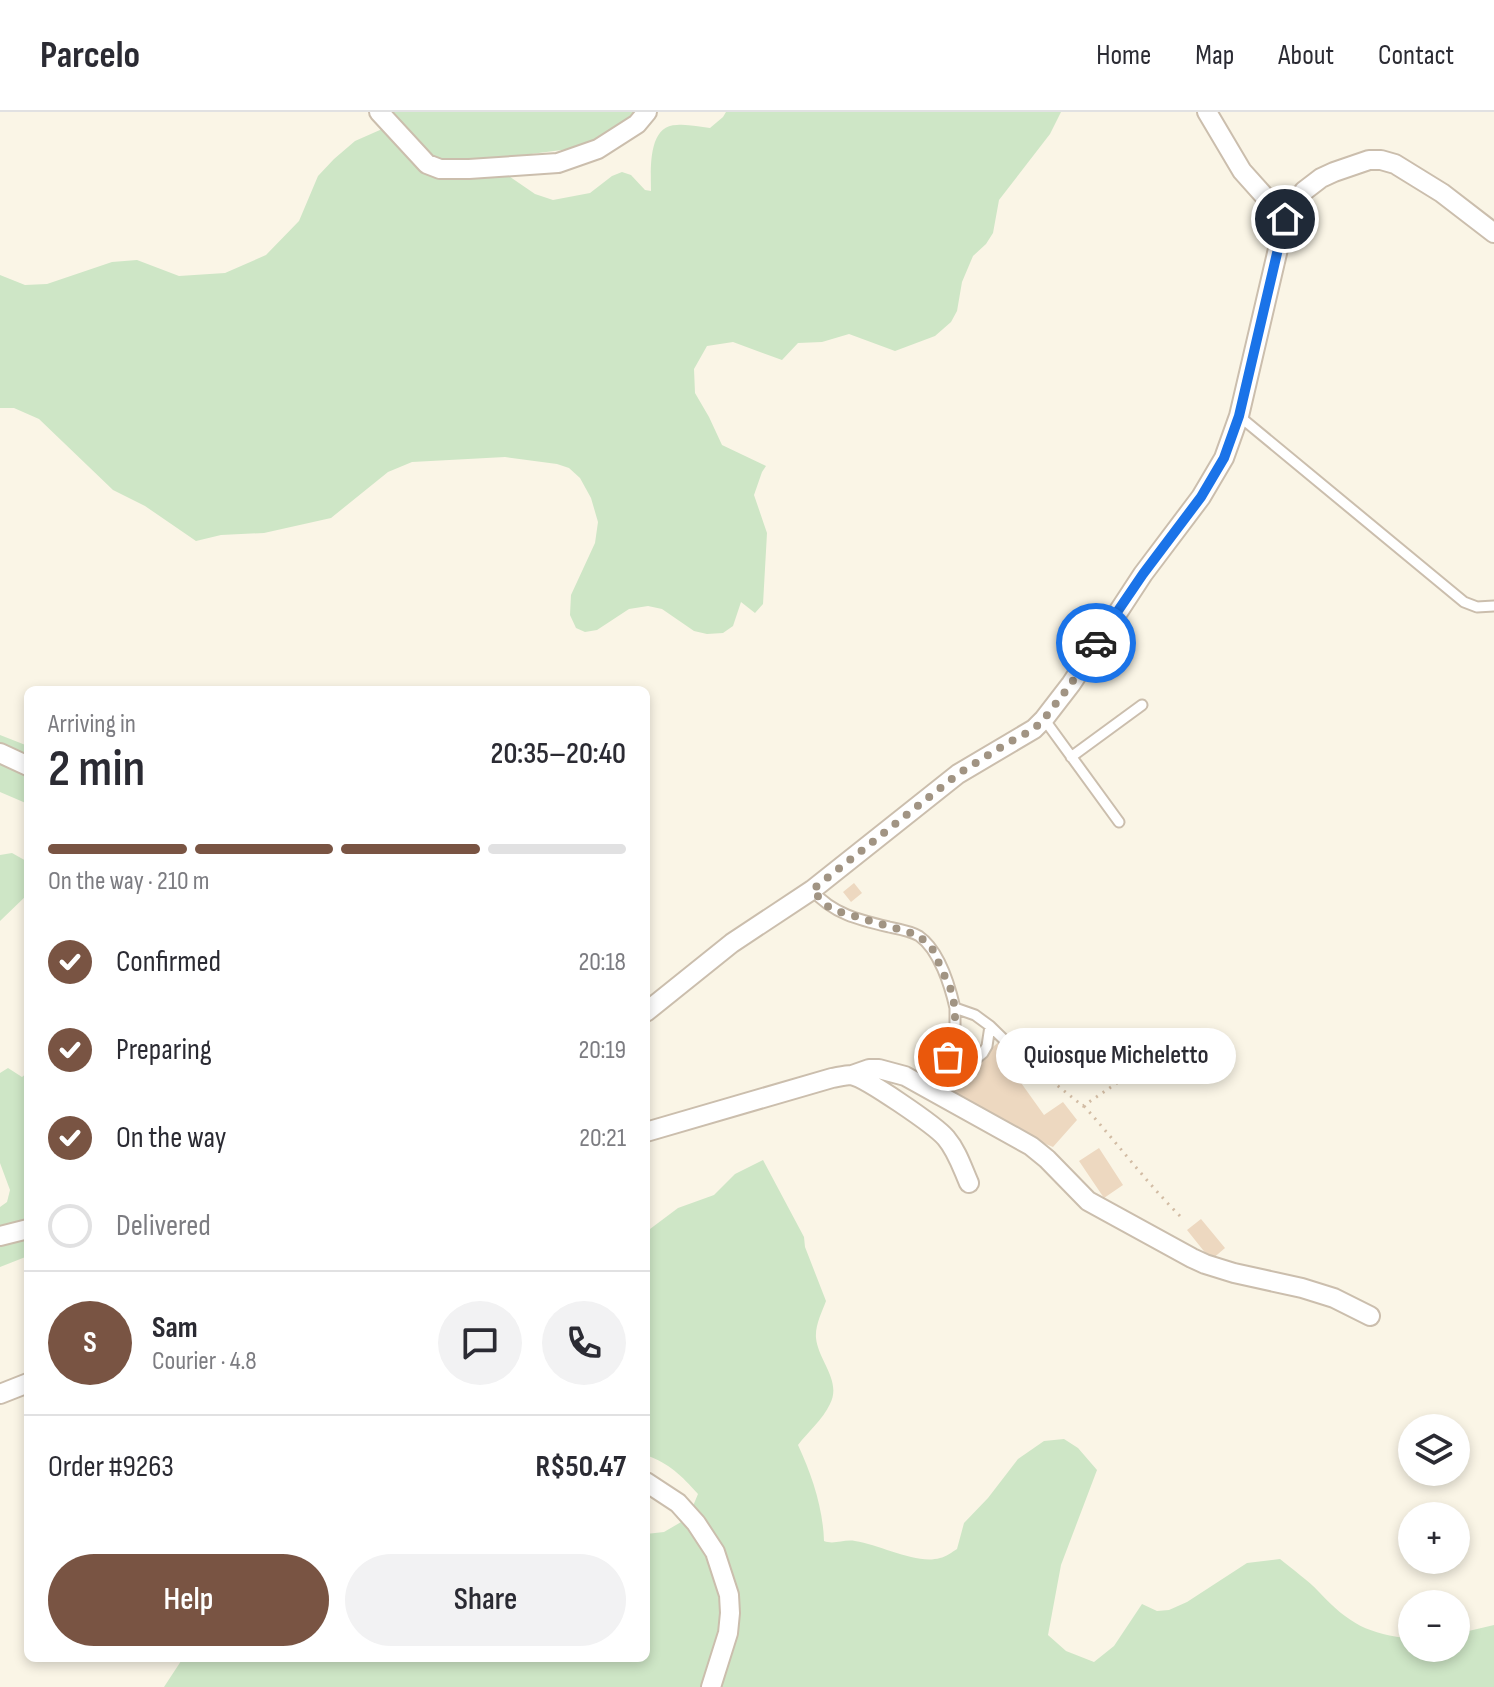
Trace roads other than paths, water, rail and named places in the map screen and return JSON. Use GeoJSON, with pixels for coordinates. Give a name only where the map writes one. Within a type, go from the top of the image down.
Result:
{"type":"FeatureCollection","features":[{"type":"Feature","properties":{"kind":"street"},"geometry":{"type":"LineString","coordinates":[[379,112],[427,164],[440,169],[469,169],[558,163],[598,149],[637,124],[647,112]]}},
{"type":"Feature","properties":{"kind":"street"},"geometry":{"type":"LineString","coordinates":[[1207,112],[1242,171],[1285,219]]}},
{"type":"Feature","properties":{"kind":"street"},"geometry":{"type":"LineString","coordinates":[[650,1009],[732,943],[812,890],[958,774],[1034,729],[1044,719],[1212,480],[1224,458],[1239,416],[1285,219],[1304,191],[1321,178],[1354,164],[1381,160],[1395,164],[1442,193],[1494,233]]}},
{"type":"Feature","properties":{"kind":"street"},"geometry":{"type":"LineString","coordinates":[[0,753],[24,764]]}},
{"type":"Feature","properties":{"kind":"street"},"geometry":{"type":"LineString","coordinates":[[650,1131],[832,1078],[869,1069],[892,1071],[1031,1146],[1088,1201],[1205,1264],[1302,1288],[1370,1316]]}},
{"type":"Feature","properties":{"kind":"street"},"geometry":{"type":"LineString","coordinates":[[852,1075],[910,1110],[945,1136],[969,1183]]}},
{"type":"Feature","properties":{"kind":"street"},"geometry":{"type":"LineString","coordinates":[[0,1236],[24,1230]]}},
{"type":"Feature","properties":{"kind":"street"},"geometry":{"type":"LineString","coordinates":[[0,1394],[24,1385]]}},
{"type":"Feature","properties":{"kind":"street"},"geometry":{"type":"LineString","coordinates":[[650,1485],[678,1503],[696,1523],[715,1552],[729,1595],[728,1633],[711,1687]]}},
{"type":"Feature","properties":{"kind":"lane"},"geometry":{"type":"LineString","coordinates":[[1239,416],[1464,602],[1477,607],[1494,606]]}},
{"type":"Feature","properties":{"kind":"lane"},"geometry":{"type":"LineString","coordinates":[[1071,757],[1142,705]]}},
{"type":"Feature","properties":{"kind":"lane"},"geometry":{"type":"LineString","coordinates":[[1044,719],[1119,822]]}},
{"type":"Feature","properties":{"kind":"lane"},"geometry":{"type":"LineString","coordinates":[[812,890],[827,906],[837,911],[918,935],[932,948],[951,990],[955,1008],[955,1030],[945,1046],[948,1057],[958,1064],[970,1064],[987,1046],[990,1026]]}},
{"type":"Feature","properties":{"kind":"lane"},"geometry":{"type":"LineString","coordinates":[[955,1008],[975,1015],[990,1026],[1030,1065]]}},
{"type":"Feature","properties":{"kind":"place","name":"Quiosque Micheletto"},"geometry":{"type":"Point","coordinates":[948,1057]}}]}
